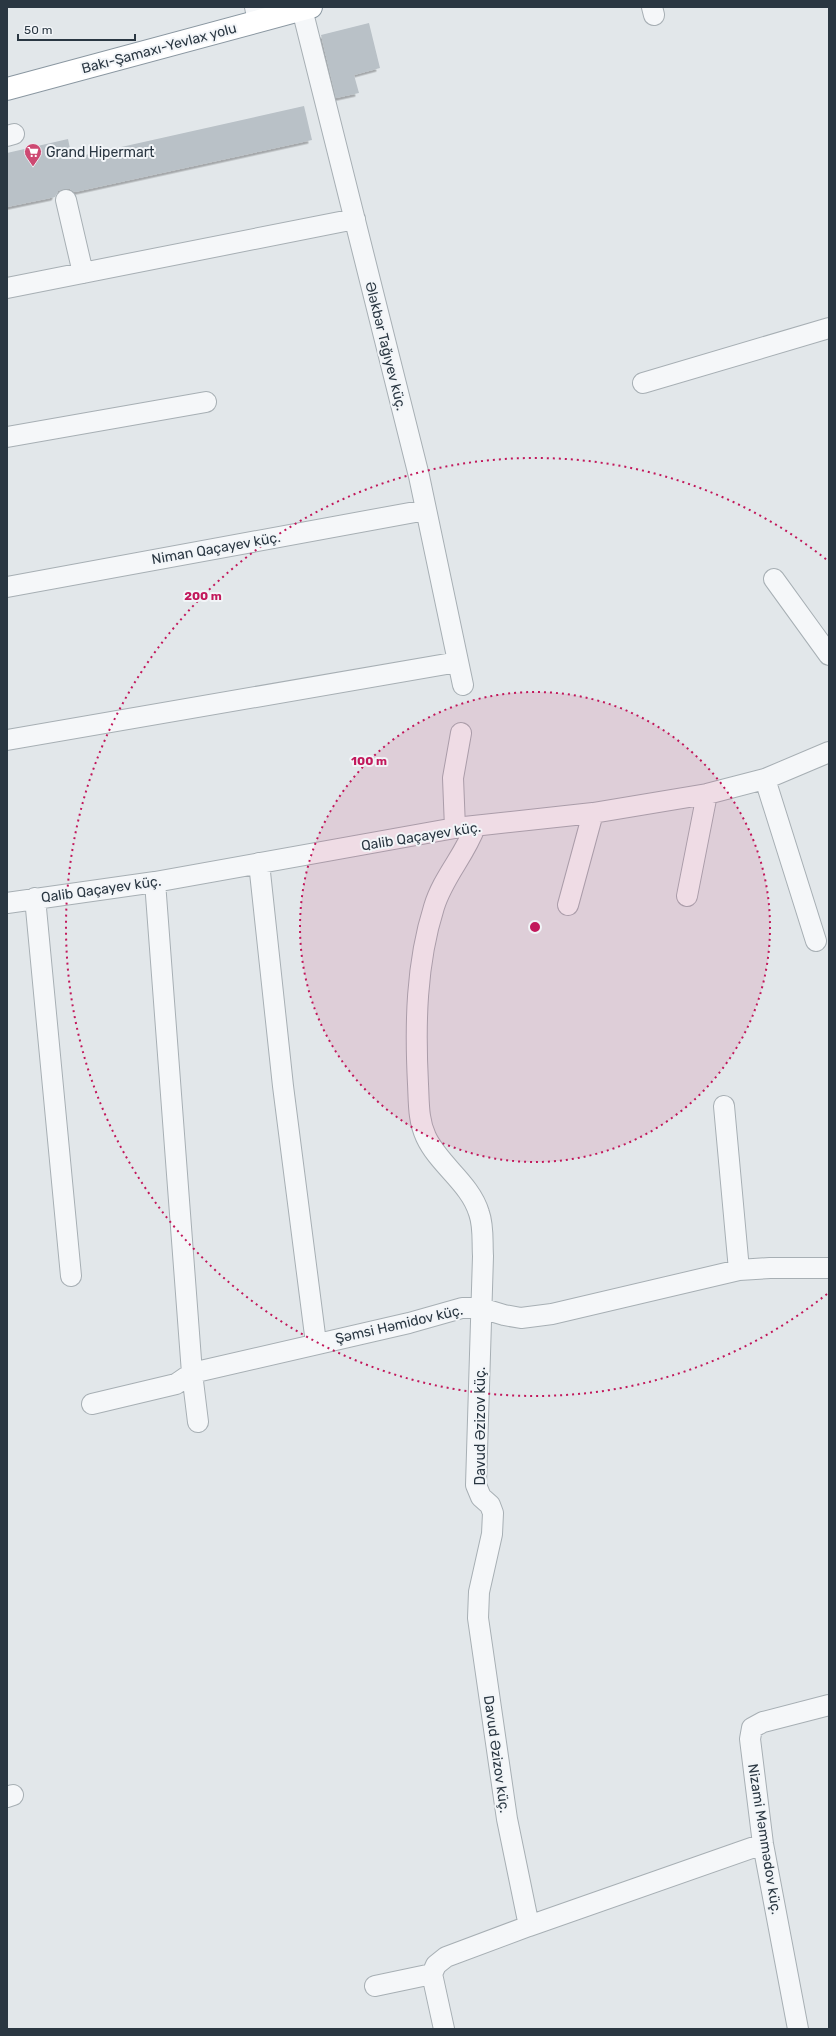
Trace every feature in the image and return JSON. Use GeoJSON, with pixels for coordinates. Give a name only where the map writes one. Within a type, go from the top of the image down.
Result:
{"type":"FeatureCollection","features":[{"type":"Feature","properties":{"kind":"highway","name":"Bakı-Şamaxı-Yevlax yolu"},"geometry":{"type":"LineString","coordinates":[[7,89],[257,14],[306,8]]}},
{"type":"Feature","properties":{"kind":"street","name":"Ələkbər Tağıyev küç."},"geometry":{"type":"LineString","coordinates":[[306,8],[426,510],[462,685]]}},
{"type":"Feature","properties":{"kind":"street"},"geometry":{"type":"LineString","coordinates":[[66,200],[83,273]]}},
{"type":"Feature","properties":{"kind":"street"},"geometry":{"type":"LineString","coordinates":[[7,288],[355,218]]}},
{"type":"Feature","properties":{"kind":"street"},"geometry":{"type":"LineString","coordinates":[[643,383],[829,328]]}},
{"type":"Feature","properties":{"kind":"street"},"geometry":{"type":"LineString","coordinates":[[7,437],[206,402]]}},
{"type":"Feature","properties":{"kind":"street","name":"Niman Qaçayev küç."},"geometry":{"type":"LineString","coordinates":[[7,587],[426,510]]}},
{"type":"Feature","properties":{"kind":"street"},"geometry":{"type":"LineString","coordinates":[[774,579],[829,655]]}},
{"type":"Feature","properties":{"kind":"street"},"geometry":{"type":"LineString","coordinates":[[7,740],[458,662]]}},
{"type":"Feature","properties":{"kind":"street"},"geometry":{"type":"LineString","coordinates":[[455,828],[453,778],[461,734]]}},
{"type":"Feature","properties":{"kind":"street","name":"Qalib Qaçayev küç."},"geometry":{"type":"LineString","coordinates":[[7,902],[155,882],[455,828],[593,813],[707,794],[765,779],[829,752]]}},
{"type":"Feature","properties":{"kind":"street"},"geometry":{"type":"LineString","coordinates":[[765,779],[816,941]]}},
{"type":"Feature","properties":{"kind":"street"},"geometry":{"type":"LineString","coordinates":[[688,896],[707,794]]}},
{"type":"Feature","properties":{"kind":"street"},"geometry":{"type":"LineString","coordinates":[[568,905],[593,813]]}},
{"type":"Feature","properties":{"kind":"street","name":"Davud Əzizov küç."},"geometry":{"type":"LineString","coordinates":[[475,826],[470,840],[446,879],[434,906],[420,964],[416,1044],[420,1122],[425,1136],[431,1148],[469,1194],[479,1212],[483,1256],[476,1485],[481,1497],[490,1505],[493,1513],[492,1534],[479,1592],[478,1618],[507,1819],[529,1926]]}},
{"type":"Feature","properties":{"kind":"street"},"geometry":{"type":"LineString","coordinates":[[258,863],[284,1094],[316,1343]]}},
{"type":"Feature","properties":{"kind":"street"},"geometry":{"type":"LineString","coordinates":[[155,882],[192,1373],[198,1422]]}},
{"type":"Feature","properties":{"kind":"street"},"geometry":{"type":"LineString","coordinates":[[35,898],[70,1276]]}},
{"type":"Feature","properties":{"kind":"street"},"geometry":{"type":"LineString","coordinates":[[724,1106],[738,1270]]}},
{"type":"Feature","properties":{"kind":"street","name":"Şəmsi Həmidov küç."},"geometry":{"type":"LineString","coordinates":[[92,1404],[176,1384],[192,1373],[316,1343],[409,1323],[462,1308],[481,1308],[504,1316],[521,1318],[552,1314],[738,1270],[770,1268],[829,1268]]}},
{"type":"Feature","properties":{"kind":"street","name":"Nizami Məmmədov küç."},"geometry":{"type":"LineString","coordinates":[[798,2029],[762,1844],[750,1739],[752,1728],[762,1722],[829,1705]]}},
{"type":"Feature","properties":{"kind":"street"},"geometry":{"type":"LineString","coordinates":[[444,2029],[432,1974],[436,1965],[446,1957],[529,1926],[762,1844]]}},
{"type":"Feature","properties":{"kind":"street"},"geometry":{"type":"LineString","coordinates":[[375,1986],[432,1974]]}},
{"type":"Feature","properties":{"kind":"building"},"geometry":{"type":"Polygon","coordinates":[[[369,23],[380,68],[354,75],[359,93],[336,98],[321,35],[369,23]]]}},
{"type":"Feature","properties":{"kind":"building"},"geometry":{"type":"Polygon","coordinates":[[[304,106],[312,140],[75,192],[70,189],[64,189],[58,191],[55,197],[7,207],[7,153],[68,139],[72,158],[304,106]]]}},
{"type":"Feature","properties":{"kind":"place","name":"Grand Hipermart"},"geometry":{"type":"Point","coordinates":[33,167]}}]}
